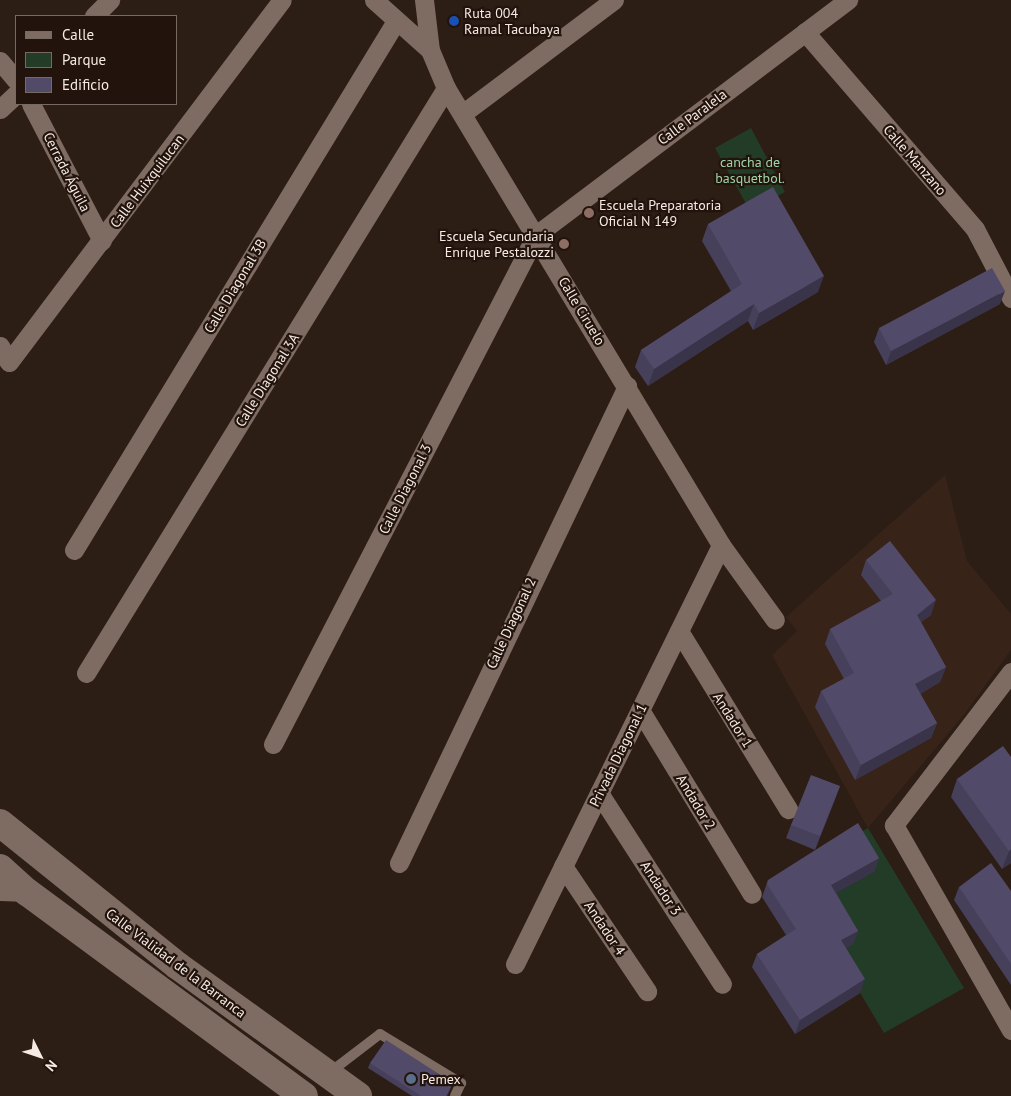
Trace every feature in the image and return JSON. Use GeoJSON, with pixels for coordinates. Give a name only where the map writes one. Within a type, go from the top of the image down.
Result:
{"type":"FeatureCollection","features":[{"type":"Feature","properties":{"kind":"main road","name":"Calle Vialidad de la Barranca"},"geometry":{"type":"LineString","coordinates":[[0,823],[178,966],[326,1075],[358,1096]]}},
{"type":"Feature","properties":{"kind":"main road"},"geometry":{"type":"LineString","coordinates":[[0,868],[13,892],[304,1096]]}},
{"type":"Feature","properties":{"kind":"street"},"geometry":{"type":"LineString","coordinates":[[95,15],[110,0]]}},
{"type":"Feature","properties":{"kind":"street","name":"Calle Huixquilucan"},"geometry":{"type":"LineString","coordinates":[[5,354],[102,241],[282,0]]}},
{"type":"Feature","properties":{"kind":"street"},"geometry":{"type":"LineString","coordinates":[[374,0],[430,50]]}},
{"type":"Feature","properties":{"kind":"street"},"geometry":{"type":"LineString","coordinates":[[424,0],[430,50]]}},
{"type":"Feature","properties":{"kind":"street"},"geometry":{"type":"LineString","coordinates":[[462,114],[614,0]]}},
{"type":"Feature","properties":{"kind":"street","name":"Calle Paralela"},"geometry":{"type":"LineString","coordinates":[[536,235],[848,0]]}},
{"type":"Feature","properties":{"kind":"street","name":"Calle Diagonal 3B"},"geometry":{"type":"LineString","coordinates":[[74,550],[396,21]]}},
{"type":"Feature","properties":{"kind":"street","name":"Calle Manzano"},"geometry":{"type":"LineString","coordinates":[[805,32],[975,229],[1011,298]]}},
{"type":"Feature","properties":{"kind":"street","name":"Calle Ciruelo"},"geometry":{"type":"LineString","coordinates":[[430,50],[446,88],[721,545],[775,620]]}},
{"type":"Feature","properties":{"kind":"street"},"geometry":{"type":"LineString","coordinates":[[0,61],[15,79]]}},
{"type":"Feature","properties":{"kind":"street","name":"Calle Diagonal 3A"},"geometry":{"type":"LineString","coordinates":[[86,672],[446,88]]}},
{"type":"Feature","properties":{"kind":"street"},"geometry":{"type":"LineString","coordinates":[[0,109],[15,95]]}},
{"type":"Feature","properties":{"kind":"street","name":"Cerrada Águila"},"geometry":{"type":"LineString","coordinates":[[32,105],[102,241]]}},
{"type":"Feature","properties":{"kind":"street","name":"Calle Diagonal 3"},"geometry":{"type":"LineString","coordinates":[[274,744],[536,235]]}},
{"type":"Feature","properties":{"kind":"street","name":"Calle Diagonal 2"},"geometry":{"type":"LineString","coordinates":[[399,863],[524,596],[627,386]]}},
{"type":"Feature","properties":{"kind":"street","name":"Privada Diagonal 1"},"geometry":{"type":"LineString","coordinates":[[515,964],[721,545]]}},
{"type":"Feature","properties":{"kind":"street","name":"Andador 1"},"geometry":{"type":"LineString","coordinates":[[679,631],[788,809]]}},
{"type":"Feature","properties":{"kind":"street"},"geometry":{"type":"LineString","coordinates":[[1011,672],[894,825],[1011,1030]]}},
{"type":"Feature","properties":{"kind":"street","name":"Andador 2"},"geometry":{"type":"LineString","coordinates":[[640,710],[752,894]]}},
{"type":"Feature","properties":{"kind":"street","name":"Andador 3"},"geometry":{"type":"LineString","coordinates":[[599,793],[722,984]]}},
{"type":"Feature","properties":{"kind":"street","name":"Andador 4"},"geometry":{"type":"LineString","coordinates":[[563,866],[647,991]]}},
{"type":"Feature","properties":{"kind":"lane"},"geometry":{"type":"LineString","coordinates":[[326,1075],[380,1034],[462,1083],[455,1096]]}},
{"type":"Feature","properties":{"kind":"shaded area"},"geometry":{"type":"Polygon","coordinates":[[[945,475],[967,561],[1011,614],[1011,650],[963,716],[868,828],[772,655],[797,631],[786,617],[945,475]]]}},
{"type":"Feature","properties":{"kind":"green space","name":"cancha de basquetbol."},"geometry":{"type":"Polygon","coordinates":[[[751,128],[785,192],[750,211],[715,148],[751,128]]]}},
{"type":"Feature","properties":{"kind":"green space"},"geometry":{"type":"Polygon","coordinates":[[[868,828],[964,988],[884,1033],[837,954],[826,899],[874,872],[853,837],[868,828]]]}},
{"type":"Feature","properties":{"kind":"building"},"geometry":{"type":"Polygon","coordinates":[[[773,187],[824,276],[759,313],[754,304],[654,369],[641,350],[742,284],[708,224],[773,187]]]}},
{"type":"Feature","properties":{"kind":"building"},"geometry":{"type":"Polygon","coordinates":[[[992,268],[1005,291],[891,351],[879,328],[992,268]]]}},
{"type":"Feature","properties":{"kind":"building"},"geometry":{"type":"Polygon","coordinates":[[[890,541],[936,600],[917,615],[946,667],[915,684],[937,723],[861,765],[821,691],[854,673],[830,629],[893,594],[866,560],[890,541]]]}},
{"type":"Feature","properties":{"kind":"building"},"geometry":{"type":"Polygon","coordinates":[[[1003,746],[1011,757],[1011,849],[1009,851],[957,779],[1003,746]]]}},
{"type":"Feature","properties":{"kind":"building"},"geometry":{"type":"Polygon","coordinates":[[[811,775],[840,786],[820,836],[791,825],[811,775]]]}},
{"type":"Feature","properties":{"kind":"building"},"geometry":{"type":"Polygon","coordinates":[[[858,823],[879,858],[831,885],[858,931],[841,940],[865,979],[800,1020],[757,954],[796,929],[767,884],[768,880],[858,823]]]}},
{"type":"Feature","properties":{"kind":"building"},"geometry":{"type":"Polygon","coordinates":[[[991,863],[1011,891],[1011,964],[959,887],[991,863]]]}},
{"type":"Feature","properties":{"kind":"building","name":"Pemex"},"geometry":{"type":"Polygon","coordinates":[[[386,1040],[453,1083],[446,1096],[421,1096],[370,1063],[386,1040]]]}},
{"type":"Feature","properties":{"kind":"place","name":"Ruta 004 Ramal Tacubaya"},"geometry":{"type":"Point","coordinates":[454,21]}},
{"type":"Feature","properties":{"kind":"place","name":"Escuela Preparatoria Oficial N 149"},"geometry":{"type":"Point","coordinates":[589,213]}},
{"type":"Feature","properties":{"kind":"place","name":"Escuela Secundaria Enrique Pestalozzi"},"geometry":{"type":"Point","coordinates":[564,244]}},
{"type":"Feature","properties":{"kind":"place","name":"Pemex"},"geometry":{"type":"Point","coordinates":[411,1079]}}]}
